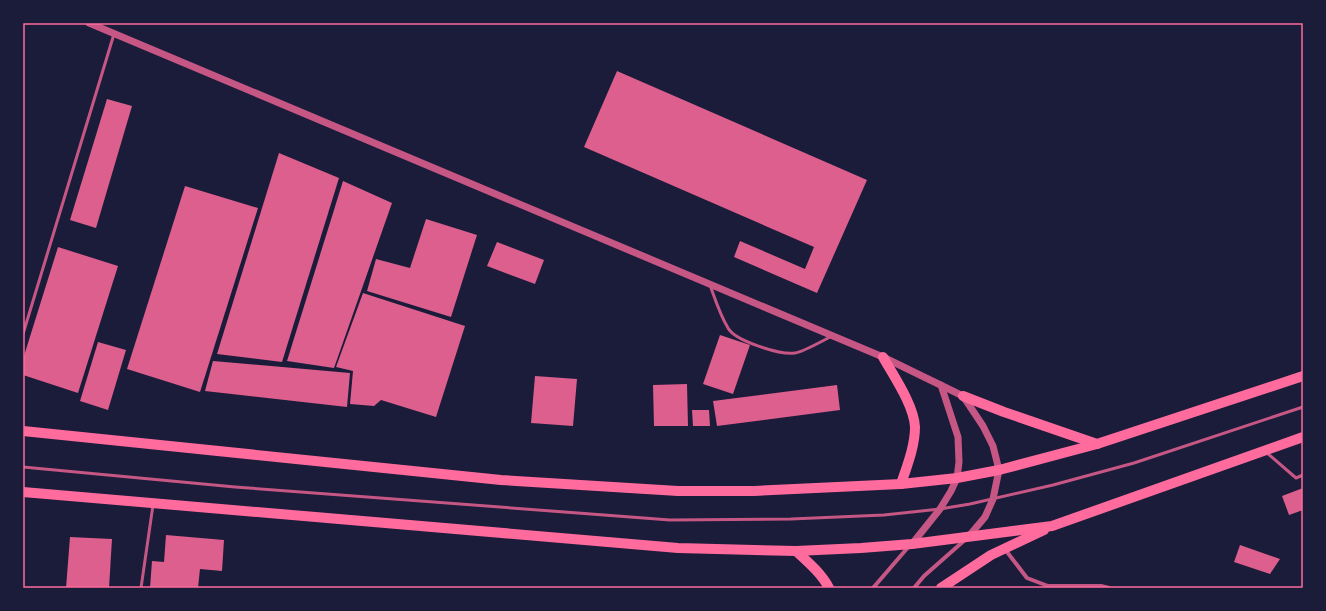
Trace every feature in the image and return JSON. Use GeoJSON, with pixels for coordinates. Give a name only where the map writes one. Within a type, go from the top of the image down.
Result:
{"type":"FeatureCollection","features":[{"type":"Feature","properties":{"kind":"main road"},"geometry":{"type":"LineString","coordinates":[[882,357],[907,401],[914,420],[915,427],[911,453],[901,484]]}},
{"type":"Feature","properties":{"kind":"main road"},"geometry":{"type":"LineString","coordinates":[[23,431],[501,480],[678,491],[754,491],[901,484],[957,478],[999,470],[1097,444],[1303,376]]}},
{"type":"Feature","properties":{"kind":"main road"},"geometry":{"type":"LineString","coordinates":[[963,396],[1004,412],[1097,444]]}},
{"type":"Feature","properties":{"kind":"main road"},"geometry":{"type":"LineString","coordinates":[[941,588],[991,555],[1052,526],[1303,437]]}},
{"type":"Feature","properties":{"kind":"main road"},"geometry":{"type":"LineString","coordinates":[[23,492],[678,548],[796,551],[861,548],[912,544],[1052,526]]}},
{"type":"Feature","properties":{"kind":"main road"},"geometry":{"type":"LineString","coordinates":[[796,551],[810,564],[830,588]]}},
{"type":"Feature","properties":{"kind":"street"},"geometry":{"type":"LineString","coordinates":[[89,23],[833,336],[882,357],[963,396],[983,426],[993,446],[999,470],[993,499],[985,517],[969,536],[924,576],[914,588]]}},
{"type":"Feature","properties":{"kind":"street"},"geometry":{"type":"LineString","coordinates":[[873,588],[912,544],[940,509],[957,478],[959,462],[958,437],[941,385]]}},
{"type":"Feature","properties":{"kind":"street"},"geometry":{"type":"LineString","coordinates":[[1004,548],[1027,578],[1048,586],[1101,586],[1109,588]]}},
{"type":"Feature","properties":{"kind":"lane"},"geometry":{"type":"LineString","coordinates":[[23,334],[114,34]]}},
{"type":"Feature","properties":{"kind":"lane"},"geometry":{"type":"LineString","coordinates":[[709,284],[728,330],[742,339],[766,349],[796,353],[833,336]]}},
{"type":"Feature","properties":{"kind":"lane"},"geometry":{"type":"LineString","coordinates":[[23,468],[243,487],[670,520],[814,518],[884,515],[940,509],[993,499],[1053,485],[1134,463],[1303,406]]}},
{"type":"Feature","properties":{"kind":"lane"},"geometry":{"type":"LineString","coordinates":[[1264,451],[1296,478],[1303,475]]}},
{"type":"Feature","properties":{"kind":"lane"},"geometry":{"type":"LineString","coordinates":[[141,588],[154,503]]}},
{"type":"Feature","properties":{"kind":"building"},"geometry":{"type":"Polygon","coordinates":[[[617,71],[867,180],[817,293],[734,257],[740,241],[805,269],[814,247],[584,147],[617,71]]]}},
{"type":"Feature","properties":{"kind":"building"},"geometry":{"type":"Polygon","coordinates":[[[107,99],[132,106],[96,228],[70,220],[107,99]]]}},
{"type":"Feature","properties":{"kind":"building"},"geometry":{"type":"Polygon","coordinates":[[[279,153],[339,178],[282,362],[217,354],[279,153]]]}},
{"type":"Feature","properties":{"kind":"building"},"geometry":{"type":"Polygon","coordinates":[[[343,181],[392,203],[334,368],[287,361],[343,181]]]}},
{"type":"Feature","properties":{"kind":"building"},"geometry":{"type":"Polygon","coordinates":[[[185,186],[258,208],[200,392],[127,369],[185,186]]]}},
{"type":"Feature","properties":{"kind":"building"},"geometry":{"type":"Polygon","coordinates":[[[426,219],[477,235],[451,317],[367,291],[376,259],[410,268],[426,219]]]}},
{"type":"Feature","properties":{"kind":"building"},"geometry":{"type":"Polygon","coordinates":[[[497,242],[544,260],[535,284],[487,266],[497,242]]]}},
{"type":"Feature","properties":{"kind":"building"},"geometry":{"type":"Polygon","coordinates":[[[58,247],[118,266],[78,393],[23,375],[23,359],[58,247]]]}},
{"type":"Feature","properties":{"kind":"building"},"geometry":{"type":"Polygon","coordinates":[[[363,293],[465,326],[436,417],[381,400],[374,406],[350,404],[353,371],[336,367],[363,293]]]}},
{"type":"Feature","properties":{"kind":"building"},"geometry":{"type":"Polygon","coordinates":[[[720,335],[750,345],[733,394],[703,384],[720,335]]]}},
{"type":"Feature","properties":{"kind":"building"},"geometry":{"type":"Polygon","coordinates":[[[98,342],[126,350],[108,410],[80,401],[98,342]]]}},
{"type":"Feature","properties":{"kind":"building"},"geometry":{"type":"Polygon","coordinates":[[[213,361],[350,373],[347,407],[205,391],[213,361]]]}},
{"type":"Feature","properties":{"kind":"building"},"geometry":{"type":"Polygon","coordinates":[[[535,376],[577,379],[573,426],[531,423],[535,376]]]}},
{"type":"Feature","properties":{"kind":"building"},"geometry":{"type":"Polygon","coordinates":[[[687,384],[688,426],[654,426],[653,385],[687,384]]]}},
{"type":"Feature","properties":{"kind":"building"},"geometry":{"type":"Polygon","coordinates":[[[837,385],[840,410],[717,426],[713,401],[837,385]]]}},
{"type":"Feature","properties":{"kind":"building"},"geometry":{"type":"Polygon","coordinates":[[[692,410],[709,410],[710,426],[693,426],[692,410]]]}},
{"type":"Feature","properties":{"kind":"building"},"geometry":{"type":"Polygon","coordinates":[[[1303,488],[1303,510],[1289,515],[1282,496],[1303,488]]]}},
{"type":"Feature","properties":{"kind":"building"},"geometry":{"type":"Polygon","coordinates":[[[166,535],[224,540],[222,571],[200,569],[198,588],[150,588],[152,561],[164,562],[166,535]]]}},
{"type":"Feature","properties":{"kind":"building"},"geometry":{"type":"Polygon","coordinates":[[[70,537],[112,539],[109,588],[66,588],[70,537]]]}},
{"type":"Feature","properties":{"kind":"building"},"geometry":{"type":"Polygon","coordinates":[[[1240,545],[1280,559],[1270,574],[1234,562],[1240,545]]]}}]}
